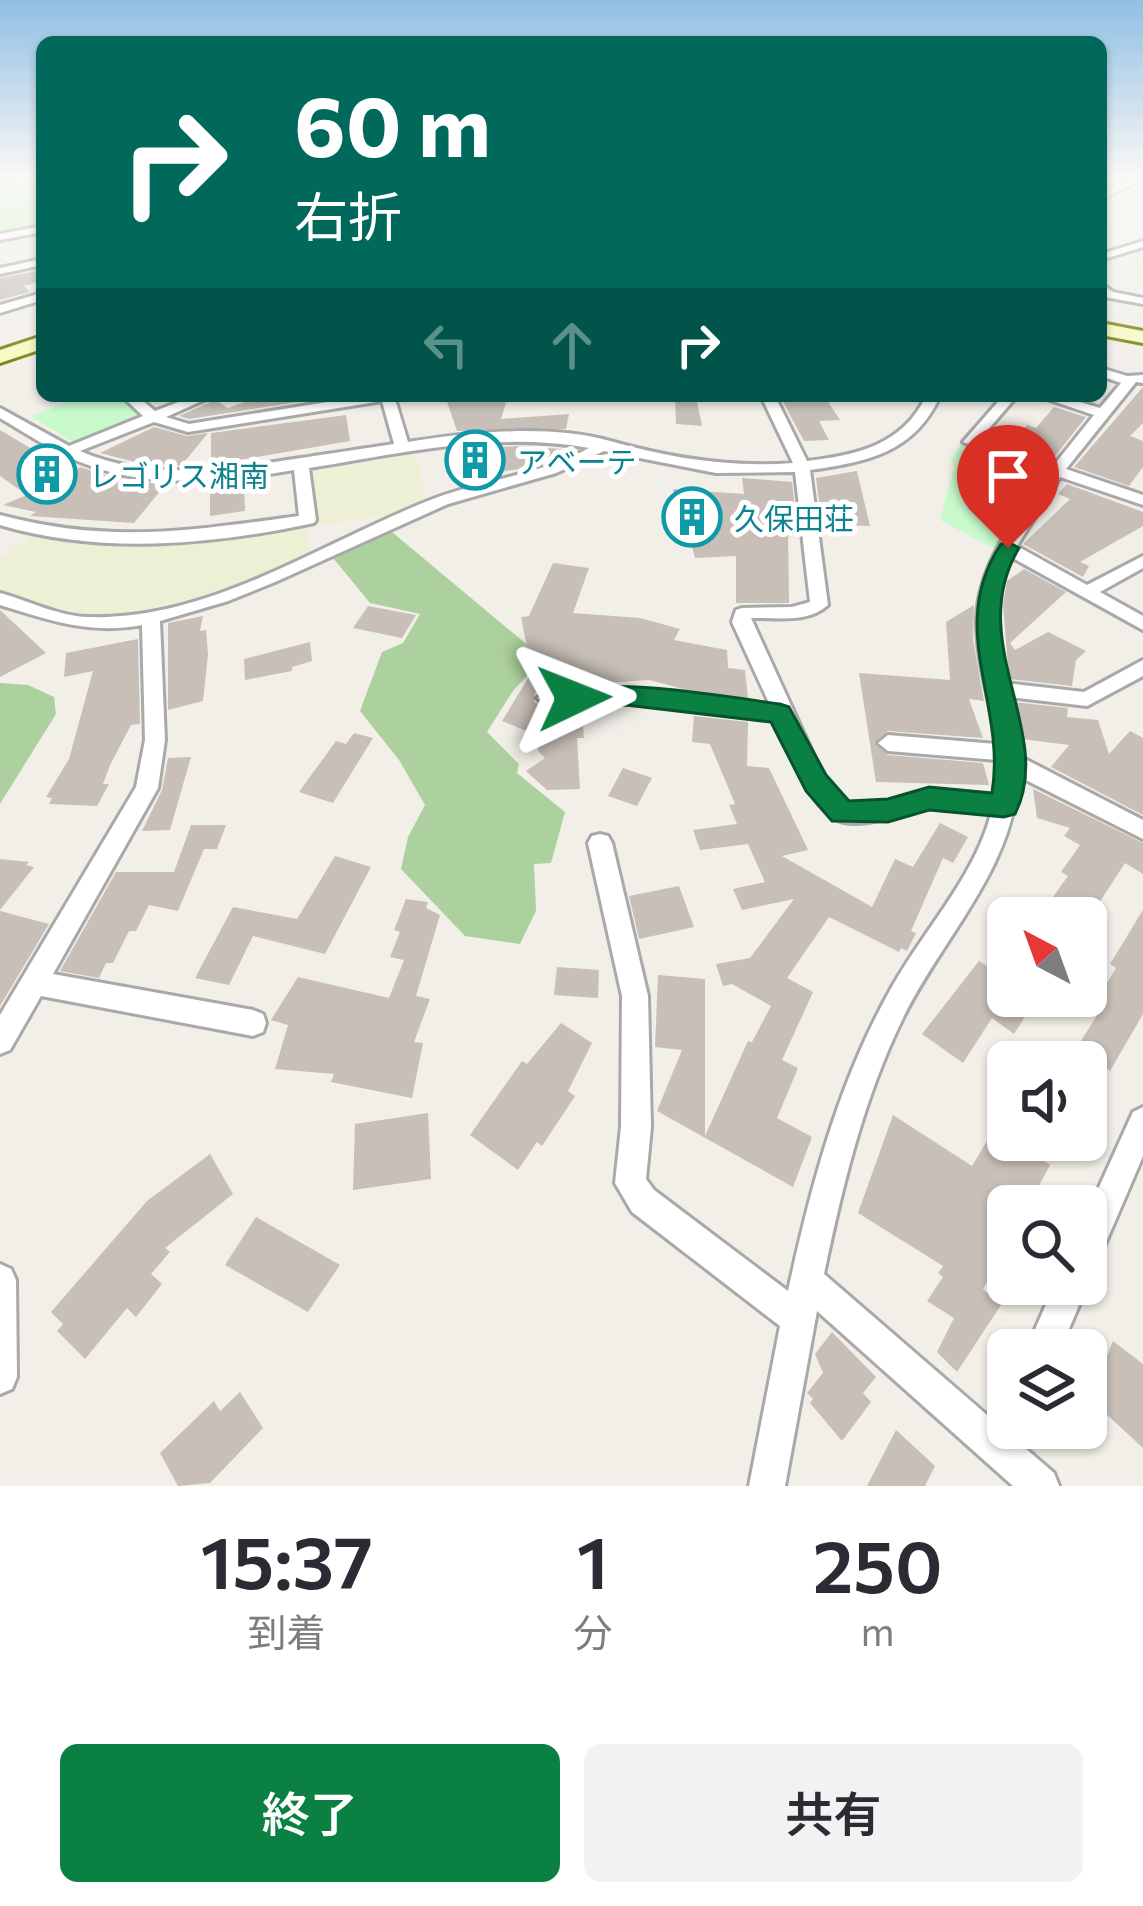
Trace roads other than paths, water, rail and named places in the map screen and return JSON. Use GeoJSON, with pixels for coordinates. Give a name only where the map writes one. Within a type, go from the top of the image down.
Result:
{"type":"FeatureCollection","features":[{"type":"Feature","properties":{"kind":"street"},"geometry":{"type":"LineString","coordinates":[[1107,252],[1143,244]]}},
{"type":"Feature","properties":{"kind":"street"},"geometry":{"type":"LineString","coordinates":[[1107,254],[1143,263]]}},
{"type":"Feature","properties":{"kind":"street"},"geometry":{"type":"LineString","coordinates":[[0,271],[36,263]]}},
{"type":"Feature","properties":{"kind":"street"},"geometry":{"type":"LineString","coordinates":[[1107,293],[1143,301]]}},
{"type":"Feature","properties":{"kind":"street"},"geometry":{"type":"LineString","coordinates":[[0,309],[36,298]]}},
{"type":"Feature","properties":{"kind":"street"},"geometry":{"type":"LineString","coordinates":[[1107,330],[1143,337]]}},
{"type":"Feature","properties":{"kind":"street"},"geometry":{"type":"LineString","coordinates":[[0,357],[36,344]]}},
{"type":"Feature","properties":{"kind":"street"},"geometry":{"type":"LineString","coordinates":[[1107,373],[1137,380]]}},
{"type":"Feature","properties":{"kind":"street"},"geometry":{"type":"LineString","coordinates":[[767,1486],[842,1143],[885,1026],[994,843],[1004,806],[1011,758],[985,619],[992,574],[1056,471],[1102,413],[1137,380]]}},
{"type":"Feature","properties":{"kind":"street"},"geometry":{"type":"LineString","coordinates":[[136,402],[174,426],[204,427],[354,402]]}},
{"type":"Feature","properties":{"kind":"street"},"geometry":{"type":"LineString","coordinates":[[68,451],[191,402]]}},
{"type":"Feature","properties":{"kind":"street"},"geometry":{"type":"LineString","coordinates":[[391,402],[402,447]]}},
{"type":"Feature","properties":{"kind":"street"},"geometry":{"type":"LineString","coordinates":[[771,402],[802,466],[819,605],[808,613],[754,610],[742,614],[740,622],[816,783],[842,812],[888,811],[929,799],[1004,806]]}},
{"type":"Feature","properties":{"kind":"street"},"geometry":{"type":"LineString","coordinates":[[0,412],[68,451],[114,469],[168,475],[512,436],[605,444],[714,468],[802,466],[851,459],[896,442],[919,424],[930,402]]}},
{"type":"Feature","properties":{"kind":"street"},"geometry":{"type":"LineString","coordinates":[[1005,402],[970,442],[1143,500]]}},
{"type":"Feature","properties":{"kind":"street"},"geometry":{"type":"LineString","coordinates":[[1065,402],[1102,413]]}},
{"type":"Feature","properties":{"kind":"street"},"geometry":{"type":"LineString","coordinates":[[0,599],[70,621],[152,616],[258,583],[440,502],[512,477],[584,461],[605,444]]}},
{"type":"Feature","properties":{"kind":"street"},"geometry":{"type":"LineString","coordinates":[[0,520],[72,536],[168,538],[308,520],[301,462]]}},
{"type":"Feature","properties":{"kind":"street"},"geometry":{"type":"LineString","coordinates":[[1008,548],[1143,624]]}},
{"type":"Feature","properties":{"kind":"street"},"geometry":{"type":"LineString","coordinates":[[1087,592],[1143,561]]}},
{"type":"Feature","properties":{"kind":"street"},"geometry":{"type":"LineString","coordinates":[[0,1041],[147,788],[155,740],[152,616]]}},
{"type":"Feature","properties":{"kind":"street"},"geometry":{"type":"LineString","coordinates":[[998,688],[1087,698],[1143,667]]}},
{"type":"Feature","properties":{"kind":"street"},"geometry":{"type":"LineString","coordinates":[[547,698],[626,696],[780,713]]}},
{"type":"Feature","properties":{"kind":"street"},"geometry":{"type":"LineString","coordinates":[[888,743],[912,735],[1011,758],[1142,830]]}},
{"type":"Feature","properties":{"kind":"street"},"geometry":{"type":"LineString","coordinates":[[600,842],[635,996],[636,1126],[630,1183],[643,1201],[800,1320]]}},
{"type":"Feature","properties":{"kind":"street"},"geometry":{"type":"LineString","coordinates":[[32,982],[253,1023]]}},
{"type":"Feature","properties":{"kind":"street"},"geometry":{"type":"LineString","coordinates":[[1107,1204],[1143,1122]]}},
{"type":"Feature","properties":{"kind":"street"},"geometry":{"type":"LineString","coordinates":[[0,1280],[0,1377]]}},
{"type":"Feature","properties":{"kind":"street"},"geometry":{"type":"LineString","coordinates":[[809,1282],[987,1424]]}},
{"type":"Feature","properties":{"kind":"street"},"geometry":{"type":"LineString","coordinates":[[1012,1449],[1041,1486]]}},
{"type":"Feature","properties":{"kind":"place","name":"アベーテ"},"geometry":{"type":"Point","coordinates":[475,460]}},
{"type":"Feature","properties":{"kind":"place","name":"レゴリス湘南"},"geometry":{"type":"Point","coordinates":[47,474]}},
{"type":"Feature","properties":{"kind":"place","name":"久保田荘"},"geometry":{"type":"Point","coordinates":[692,517]}}]}
